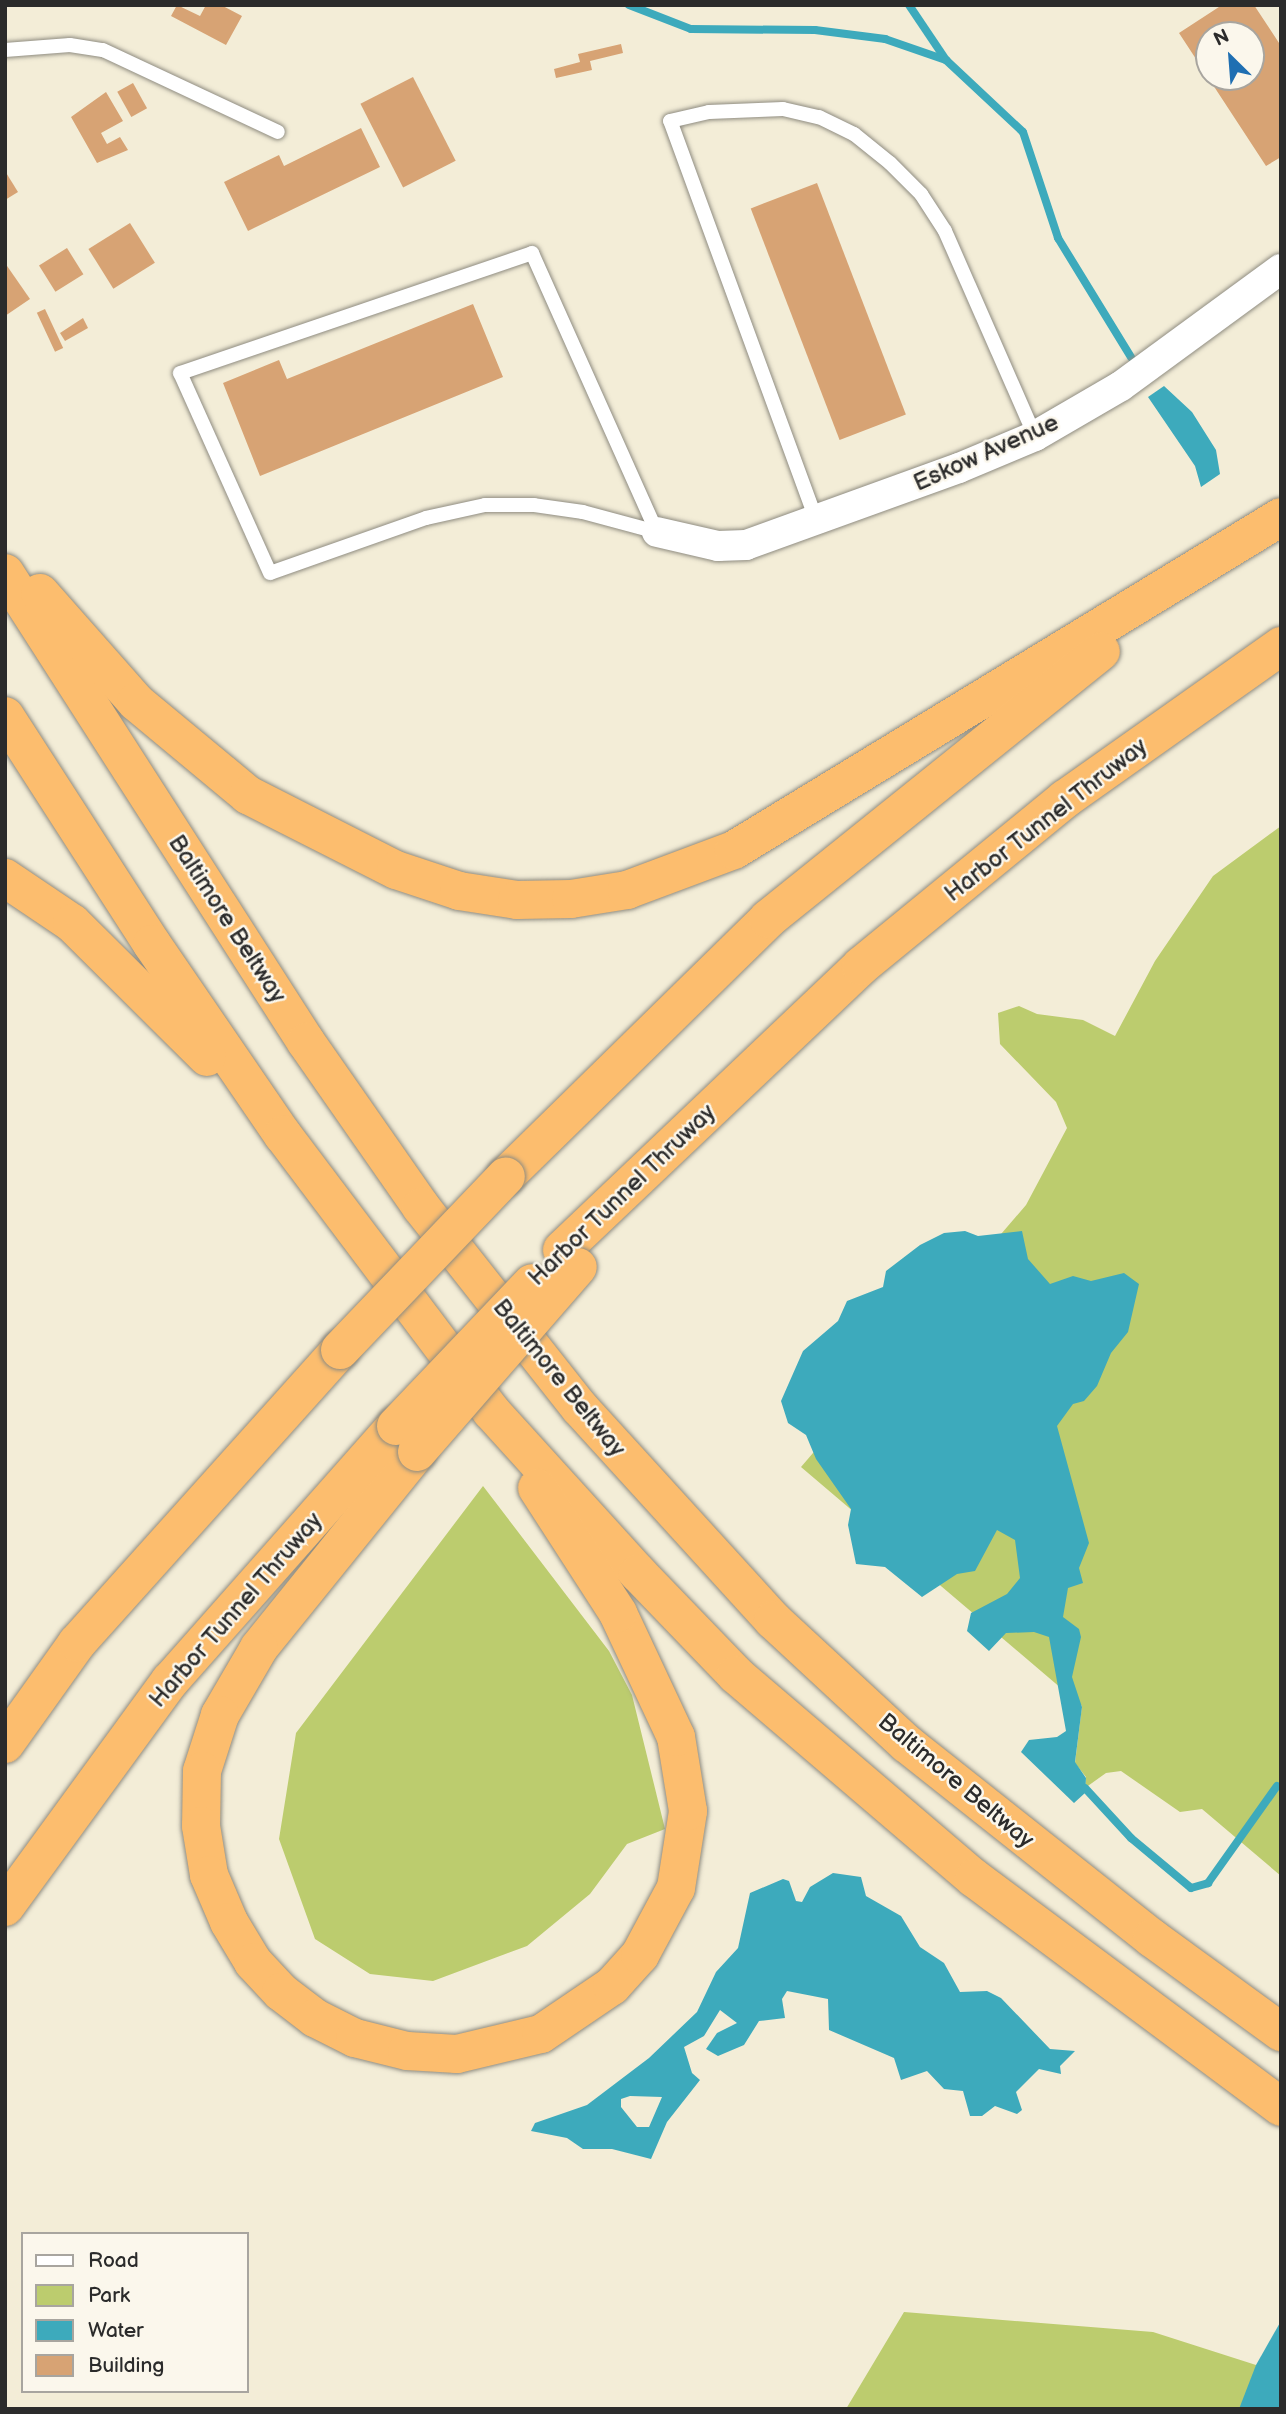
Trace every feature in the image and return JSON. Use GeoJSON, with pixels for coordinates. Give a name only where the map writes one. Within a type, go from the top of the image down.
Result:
{"type":"FeatureCollection","features":[{"type":"Feature","properties":{"kind":"highway"},"geometry":{"type":"LineString","coordinates":[[5,553],[136,702],[248,795],[396,870],[459,891],[517,900],[571,899],[627,891],[733,850],[1281,517]]}},
{"type":"Feature","properties":{"kind":"highway"},"geometry":{"type":"LineString","coordinates":[[5,1744],[77,1643],[340,1350],[506,1176],[768,919],[921,793],[1097,654],[1281,539]]}},
{"type":"Feature","properties":{"kind":"highway","name":"Baltimore Beltway"},"geometry":{"type":"LineString","coordinates":[[5,573],[306,1042],[421,1208],[580,1408],[773,1620],[959,1786],[1152,1938],[1281,2032]]}},
{"type":"Feature","properties":{"kind":"highway","name":"Harbor Tunnel Thruway"},"geometry":{"type":"LineString","coordinates":[[5,1907],[170,1681],[407,1439],[570,1259],[732,1089],[861,966],[1065,799],[1281,646]]}},
{"type":"Feature","properties":{"kind":"highway"},"geometry":{"type":"LineString","coordinates":[[5,716],[152,944],[283,1135],[491,1411],[618,1614],[650,1675],[676,1737],[688,1811],[676,1888],[640,1955],[612,1986],[541,2034],[457,2054],[407,2051],[355,2038],[315,2018],[281,1992],[253,1962],[229,1922],[209,1875],[201,1826],[202,1771],[220,1715],[259,1648],[407,1439]]}},
{"type":"Feature","properties":{"kind":"highway"},"geometry":{"type":"LineString","coordinates":[[5,878],[72,923],[283,1135]]}},
{"type":"Feature","properties":{"kind":"highway"},"geometry":{"type":"LineString","coordinates":[[491,1411],[736,1675],[974,1878],[1281,2107]]}},
{"type":"Feature","properties":{"kind":"street","name":"Eskow Avenue"},"geometry":{"type":"LineString","coordinates":[[657,532],[718,547],[746,545],[817,522],[1035,436],[1121,386],[1281,269]]}},
{"type":"Feature","properties":{"kind":"lane"},"geometry":{"type":"LineString","coordinates":[[5,50],[70,46],[103,50],[278,132]]}},
{"type":"Feature","properties":{"kind":"lane"},"geometry":{"type":"LineString","coordinates":[[817,522],[670,121],[709,112],[783,109],[818,117],[854,134],[890,163],[921,194],[945,232],[1035,436]]}},
{"type":"Feature","properties":{"kind":"lane"},"geometry":{"type":"LineString","coordinates":[[532,253],[657,532],[583,512],[534,505],[485,505],[426,518],[270,573],[180,373],[532,253]]}},
{"type":"Feature","properties":{"kind":"green space"},"geometry":{"type":"Polygon","coordinates":[[[1281,826],[1281,1876],[1202,1809],[1180,1812],[1121,1771],[1106,1773],[1085,1788],[1086,1777],[1075,1763],[1082,1706],[801,1467],[1026,1205],[1067,1128],[1056,1102],[1000,1044],[998,1013],[1019,1006],[1037,1014],[1083,1020],[1115,1036],[1155,961],[1213,876],[1281,826]]]}},
{"type":"Feature","properties":{"kind":"green space"},"geometry":{"type":"Polygon","coordinates":[[[483,1486],[609,1651],[632,1695],[665,1829],[627,1844],[590,1894],[527,1946],[433,1981],[370,1974],[315,1939],[279,1839],[296,1733],[483,1486]]]}},
{"type":"Feature","properties":{"kind":"green space"},"geometry":{"type":"Polygon","coordinates":[[[904,2312],[1153,2332],[1256,2365],[1281,2362],[1281,2409],[846,2409],[904,2312]]]}},
{"type":"Feature","properties":{"kind":"water"},"geometry":{"type":"Polygon","coordinates":[[[1164,386],[1192,412],[1216,450],[1220,474],[1201,487],[1195,466],[1148,397],[1164,386]]]}},
{"type":"Feature","properties":{"kind":"water"},"geometry":{"type":"Polygon","coordinates":[[[965,1231],[978,1236],[1022,1231],[1028,1259],[1050,1284],[1073,1276],[1091,1281],[1124,1273],[1139,1284],[1128,1332],[1111,1353],[1097,1386],[1084,1401],[1073,1404],[1057,1426],[1089,1543],[1079,1568],[1083,1583],[1068,1588],[1063,1617],[1079,1629],[1081,1637],[1072,1677],[1082,1707],[1075,1762],[1086,1778],[1085,1793],[1074,1803],[1021,1752],[1029,1740],[1057,1737],[1066,1731],[1049,1637],[1034,1632],[1006,1633],[989,1651],[967,1631],[971,1613],[1007,1594],[1020,1578],[1015,1540],[997,1530],[975,1571],[957,1574],[922,1597],[885,1567],[856,1564],[848,1525],[851,1509],[816,1459],[806,1435],[788,1423],[781,1401],[803,1351],[838,1321],[847,1301],[883,1287],[886,1271],[920,1245],[944,1233],[965,1231]]]}},
{"type":"Feature","properties":{"kind":"water"},"geometry":{"type":"Polygon","coordinates":[[[833,1873],[861,1877],[866,1896],[901,1916],[920,1947],[944,1963],[960,1992],[987,1991],[1001,1998],[1050,2049],[1075,2051],[1060,2066],[1061,2074],[1039,2069],[1016,2092],[1022,2110],[1017,2114],[995,2106],[982,2116],[970,2116],[963,2091],[944,2089],[927,2071],[901,2080],[894,2058],[829,2030],[828,1999],[787,1991],[782,1999],[785,2018],[759,2021],[744,2045],[718,2056],[706,2049],[717,2033],[737,2023],[720,2010],[704,2036],[684,2047],[692,2073],[700,2080],[667,2122],[651,2159],[612,2149],[583,2149],[567,2138],[531,2131],[535,2123],[587,2105],[649,2058],[697,2012],[716,1972],[738,1948],[750,1893],[783,1879],[789,1881],[796,1901],[802,1902],[810,1887],[833,1873]],[[630,2096],[621,2099],[621,2107],[637,2127],[649,2127],[662,2097],[630,2096]]]}},
{"type":"Feature","properties":{"kind":"water"},"geometry":{"type":"Polygon","coordinates":[[[1281,2321],[1281,2409],[1239,2409],[1256,2365],[1281,2321]]]}},
{"type":"Feature","properties":{"kind":"building"},"geometry":{"type":"Polygon","coordinates":[[[177,5],[200,16],[206,5],[221,5],[242,16],[226,45],[171,16],[177,5]]]}},
{"type":"Feature","properties":{"kind":"building"},"geometry":{"type":"Polygon","coordinates":[[[1222,5],[1254,5],[1265,21],[1197,21],[1222,5]]]}},
{"type":"Feature","properties":{"kind":"building"},"geometry":{"type":"Polygon","coordinates":[[[1265,22],[1281,46],[1281,157],[1266,166],[1217,91],[1265,91],[1265,22]]]}},
{"type":"Feature","properties":{"kind":"building"},"geometry":{"type":"Polygon","coordinates":[[[1195,23],[1195,57],[1179,33],[1195,23]]]}},
{"type":"Feature","properties":{"kind":"building"},"geometry":{"type":"Polygon","coordinates":[[[621,44],[623,53],[590,61],[592,70],[556,78],[554,69],[580,62],[578,54],[621,44]]]}},
{"type":"Feature","properties":{"kind":"building"},"geometry":{"type":"Polygon","coordinates":[[[413,77],[456,161],[403,188],[360,104],[413,77]]]}},
{"type":"Feature","properties":{"kind":"building"},"geometry":{"type":"Polygon","coordinates":[[[133,83],[147,108],[131,117],[117,92],[133,83]]]}},
{"type":"Feature","properties":{"kind":"building"},"geometry":{"type":"Polygon","coordinates":[[[106,92],[123,121],[101,133],[107,144],[120,137],[128,150],[97,163],[71,117],[106,92]]]}},
{"type":"Feature","properties":{"kind":"building"},"geometry":{"type":"Polygon","coordinates":[[[361,128],[380,167],[248,231],[224,182],[279,155],[284,166],[361,128]]]}},
{"type":"Feature","properties":{"kind":"building"},"geometry":{"type":"Polygon","coordinates":[[[5,171],[18,192],[5,200],[5,171]]]}},
{"type":"Feature","properties":{"kind":"building"},"geometry":{"type":"Polygon","coordinates":[[[817,183],[906,415],[840,440],[751,208],[817,183]]]}},
{"type":"Feature","properties":{"kind":"building"},"geometry":{"type":"Polygon","coordinates":[[[130,223],[155,263],[113,289],[88,249],[130,223]]]}},
{"type":"Feature","properties":{"kind":"building"},"geometry":{"type":"Polygon","coordinates":[[[67,248],[83,274],[55,292],[39,265],[67,248]]]}},
{"type":"Feature","properties":{"kind":"building"},"geometry":{"type":"Polygon","coordinates":[[[5,263],[30,299],[5,316],[5,263]]]}},
{"type":"Feature","properties":{"kind":"building"},"geometry":{"type":"Polygon","coordinates":[[[473,304],[503,377],[260,476],[223,383],[279,360],[287,379],[473,304]]]}},
{"type":"Feature","properties":{"kind":"building"},"geometry":{"type":"Polygon","coordinates":[[[45,309],[63,348],[55,352],[37,313],[45,309]]]}},
{"type":"Feature","properties":{"kind":"building"},"geometry":{"type":"Polygon","coordinates":[[[83,318],[88,328],[65,341],[60,333],[83,318]]]}},
{"type":"Feature","properties":{"kind":"waterway"},"geometry":{"type":"LineString","coordinates":[[629,5],[691,29],[815,30],[885,39],[946,60]]}},
{"type":"Feature","properties":{"kind":"waterway"},"geometry":{"type":"LineString","coordinates":[[909,5],[946,60],[1023,132],[1058,238],[1131,357]]}},
{"type":"Feature","properties":{"kind":"waterway"},"geometry":{"type":"LineString","coordinates":[[1085,1788],[1131,1838],[1191,1888],[1208,1883],[1277,1786]]}}]}
